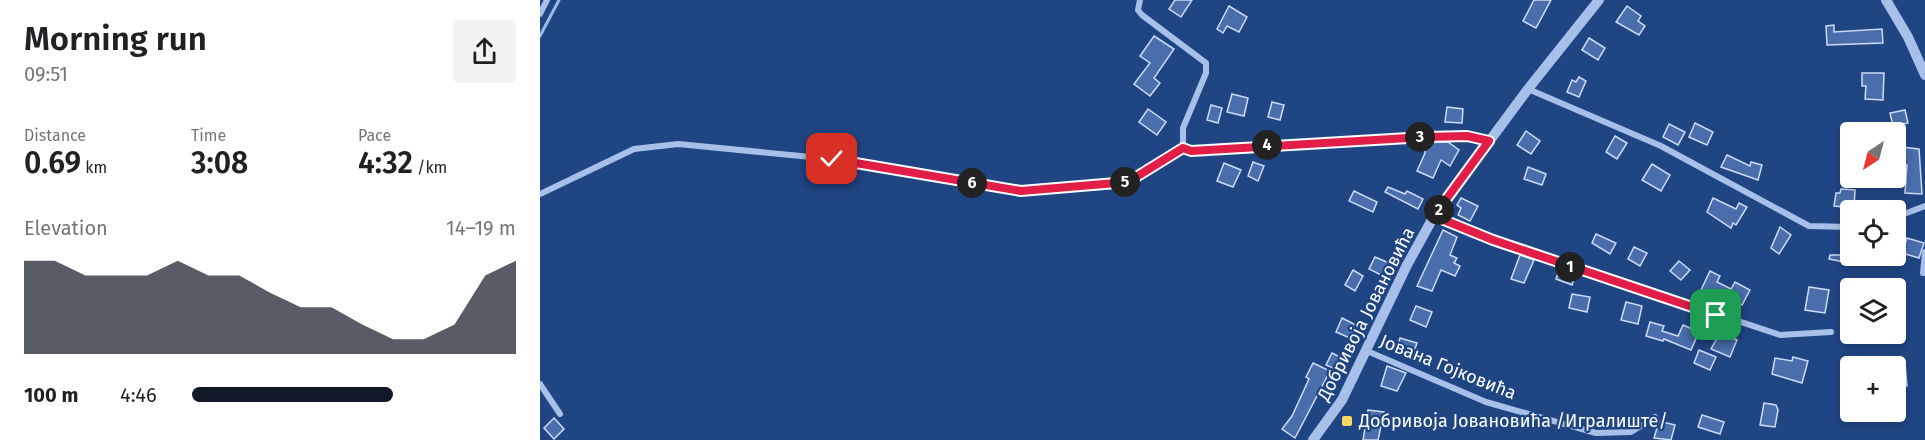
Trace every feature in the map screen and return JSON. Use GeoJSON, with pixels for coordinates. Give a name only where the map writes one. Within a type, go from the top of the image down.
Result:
{"type":"FeatureCollection","features":[{"type":"Feature","properties":{"kind":"street"},"geometry":{"type":"LineString","coordinates":[[540,14],[547,0]]}},
{"type":"Feature","properties":{"kind":"street"},"geometry":{"type":"LineString","coordinates":[[1140,0],[1138,10],[1142,15],[1206,63],[1206,73],[1182,132],[1183,148]]}},
{"type":"Feature","properties":{"kind":"street","name":"Добривоја Јовановића"},"geometry":{"type":"LineString","coordinates":[[1313,440],[1336,412],[1407,265],[1434,216],[1528,89],[1599,0]]}},
{"type":"Feature","properties":{"kind":"street"},"geometry":{"type":"LineString","coordinates":[[1886,0],[1908,37],[1925,75]]}},
{"type":"Feature","properties":{"kind":"street"},"geometry":{"type":"LineString","coordinates":[[1528,89],[1661,146],[1809,226],[1840,227]]}},
{"type":"Feature","properties":{"kind":"street"},"geometry":{"type":"LineString","coordinates":[[1183,148],[1191,151],[1467,136],[1489,141]]}},
{"type":"Feature","properties":{"kind":"street"},"geometry":{"type":"LineString","coordinates":[[540,194],[634,149],[678,144],[832,159],[1021,191],[1128,182],[1183,148]]}},
{"type":"Feature","properties":{"kind":"street"},"geometry":{"type":"LineString","coordinates":[[1906,213],[1925,206]]}},
{"type":"Feature","properties":{"kind":"street"},"geometry":{"type":"LineString","coordinates":[[1434,216],[1493,240],[1780,335],[1831,332]]}},
{"type":"Feature","properties":{"kind":"street"},"geometry":{"type":"LineString","coordinates":[[1923,273],[1925,252]]}},
{"type":"Feature","properties":{"kind":"street","name":"Јована Гојковића"},"geometry":{"type":"LineString","coordinates":[[1367,351],[1486,402],[1596,433],[1631,432],[1655,417]]}},
{"type":"Feature","properties":{"kind":"street"},"geometry":{"type":"LineString","coordinates":[[540,384],[560,414]]}},
{"type":"Feature","properties":{"kind":"building"},"geometry":{"type":"Polygon","coordinates":[[[1175,0],[1192,0],[1181,17],[1169,9],[1175,0]]]}},
{"type":"Feature","properties":{"kind":"building"},"geometry":{"type":"Polygon","coordinates":[[[1534,0],[1551,0],[1536,28],[1523,21],[1534,0]]]}},
{"type":"Feature","properties":{"kind":"building"},"geometry":{"type":"Polygon","coordinates":[[[1229,6],[1247,17],[1239,32],[1227,26],[1223,33],[1217,29],[1229,6]]]}},
{"type":"Feature","properties":{"kind":"building"},"geometry":{"type":"Polygon","coordinates":[[[1627,6],[1641,16],[1638,21],[1645,26],[1639,35],[1616,22],[1627,6]]]}},
{"type":"Feature","properties":{"kind":"building"},"geometry":{"type":"Polygon","coordinates":[[[1834,25],[1834,32],[1882,29],[1883,43],[1827,45],[1826,26],[1834,25]]]}},
{"type":"Feature","properties":{"kind":"building"},"geometry":{"type":"Polygon","coordinates":[[[1154,36],[1174,49],[1154,78],[1160,83],[1150,96],[1134,84],[1150,63],[1140,56],[1154,36]]]}},
{"type":"Feature","properties":{"kind":"building"},"geometry":{"type":"Polygon","coordinates":[[[1589,38],[1605,48],[1598,60],[1582,50],[1589,38]]]}},
{"type":"Feature","properties":{"kind":"building"},"geometry":{"type":"Polygon","coordinates":[[[1862,73],[1884,73],[1883,100],[1865,99],[1866,86],[1862,86],[1862,73]]]}},
{"type":"Feature","properties":{"kind":"building"},"geometry":{"type":"Polygon","coordinates":[[[1579,77],[1586,81],[1579,97],[1567,92],[1572,80],[1576,82],[1579,77]]]}},
{"type":"Feature","properties":{"kind":"building"},"geometry":{"type":"Polygon","coordinates":[[[1232,94],[1248,98],[1244,116],[1227,112],[1232,94]]]}},
{"type":"Feature","properties":{"kind":"building"},"geometry":{"type":"Polygon","coordinates":[[[1272,102],[1284,105],[1280,120],[1268,117],[1272,102]]]}},
{"type":"Feature","properties":{"kind":"building"},"geometry":{"type":"Polygon","coordinates":[[[1211,105],[1222,108],[1218,123],[1207,120],[1211,105]]]}},
{"type":"Feature","properties":{"kind":"building"},"geometry":{"type":"Polygon","coordinates":[[[1447,107],[1463,109],[1462,123],[1445,122],[1447,107]]]}},
{"type":"Feature","properties":{"kind":"building"},"geometry":{"type":"Polygon","coordinates":[[[1148,109],[1166,122],[1157,135],[1139,122],[1148,109]]]}},
{"type":"Feature","properties":{"kind":"building"},"geometry":{"type":"Polygon","coordinates":[[[1905,110],[1908,123],[1892,122],[1890,113],[1905,110]]]}},
{"type":"Feature","properties":{"kind":"building"},"geometry":{"type":"Polygon","coordinates":[[[1695,123],[1713,132],[1707,145],[1689,137],[1695,123]]]}},
{"type":"Feature","properties":{"kind":"building"},"geometry":{"type":"Polygon","coordinates":[[[1669,124],[1685,132],[1678,145],[1663,137],[1669,124]]]}},
{"type":"Feature","properties":{"kind":"building"},"geometry":{"type":"Polygon","coordinates":[[[1526,131],[1540,141],[1531,154],[1517,145],[1526,131]]]}},
{"type":"Feature","properties":{"kind":"building"},"geometry":{"type":"Polygon","coordinates":[[[1615,136],[1627,143],[1617,159],[1606,152],[1615,136]]]}},
{"type":"Feature","properties":{"kind":"building"},"geometry":{"type":"Polygon","coordinates":[[[1425,142],[1448,142],[1459,150],[1450,166],[1441,160],[1433,178],[1417,171],[1425,153],[1425,142]]]}},
{"type":"Feature","properties":{"kind":"building"},"geometry":{"type":"Polygon","coordinates":[[[1906,148],[1919,149],[1922,194],[1905,193],[1906,148]]]}},
{"type":"Feature","properties":{"kind":"building"},"geometry":{"type":"Polygon","coordinates":[[[1727,155],[1750,166],[1751,162],[1762,165],[1758,180],[1721,167],[1727,155]]]}},
{"type":"Feature","properties":{"kind":"building"},"geometry":{"type":"Polygon","coordinates":[[[1253,162],[1264,166],[1258,181],[1248,176],[1253,162]]]}},
{"type":"Feature","properties":{"kind":"building"},"geometry":{"type":"Polygon","coordinates":[[[1224,163],[1241,170],[1233,187],[1217,181],[1224,163]]]}},
{"type":"Feature","properties":{"kind":"building"},"geometry":{"type":"Polygon","coordinates":[[[1652,164],[1670,175],[1661,191],[1642,180],[1652,164]]]}},
{"type":"Feature","properties":{"kind":"building"},"geometry":{"type":"Polygon","coordinates":[[[1528,167],[1546,174],[1542,185],[1524,179],[1528,167]]]}},
{"type":"Feature","properties":{"kind":"building"},"geometry":{"type":"Polygon","coordinates":[[[1388,187],[1405,194],[1407,191],[1423,199],[1418,209],[1385,192],[1388,187]]]}},
{"type":"Feature","properties":{"kind":"building"},"geometry":{"type":"Polygon","coordinates":[[[1841,189],[1855,190],[1854,200],[1840,200],[1840,207],[1834,206],[1836,193],[1840,193],[1841,189]]]}},
{"type":"Feature","properties":{"kind":"building"},"geometry":{"type":"Polygon","coordinates":[[[1354,191],[1377,202],[1373,212],[1349,201],[1354,191]]]}},
{"type":"Feature","properties":{"kind":"building"},"geometry":{"type":"Polygon","coordinates":[[[1461,198],[1478,206],[1470,221],[1458,215],[1461,208],[1457,205],[1461,198]]]}},
{"type":"Feature","properties":{"kind":"building"},"geometry":{"type":"Polygon","coordinates":[[[1713,198],[1736,209],[1739,203],[1747,207],[1736,225],[1733,223],[1731,228],[1707,212],[1713,198]]]}},
{"type":"Feature","properties":{"kind":"building"},"geometry":{"type":"Polygon","coordinates":[[[1780,227],[1791,235],[1779,254],[1771,248],[1780,227]]]}},
{"type":"Feature","properties":{"kind":"building"},"geometry":{"type":"Polygon","coordinates":[[[1443,230],[1457,237],[1450,255],[1457,258],[1454,263],[1460,266],[1455,276],[1441,270],[1432,291],[1417,286],[1443,230]]]}},
{"type":"Feature","properties":{"kind":"building"},"geometry":{"type":"Polygon","coordinates":[[[1596,234],[1616,243],[1610,254],[1592,243],[1596,234]]]}},
{"type":"Feature","properties":{"kind":"building"},"geometry":{"type":"Polygon","coordinates":[[[1907,238],[1924,243],[1919,258],[1906,254],[1907,238]]]}},
{"type":"Feature","properties":{"kind":"building"},"geometry":{"type":"Polygon","coordinates":[[[1634,247],[1647,253],[1640,266],[1628,259],[1634,247]]]}},
{"type":"Feature","properties":{"kind":"building"},"geometry":{"type":"Polygon","coordinates":[[[1520,255],[1534,260],[1524,283],[1511,279],[1520,255]]]}},
{"type":"Feature","properties":{"kind":"building"},"geometry":{"type":"Polygon","coordinates":[[[1830,255],[1840,255],[1840,261],[1829,259],[1830,255]]]}},
{"type":"Feature","properties":{"kind":"building"},"geometry":{"type":"Polygon","coordinates":[[[1375,257],[1389,263],[1383,276],[1369,269],[1375,257]]]}},
{"type":"Feature","properties":{"kind":"building"},"geometry":{"type":"Polygon","coordinates":[[[1679,261],[1690,270],[1681,280],[1670,271],[1679,261]]]}},
{"type":"Feature","properties":{"kind":"building"},"geometry":{"type":"Polygon","coordinates":[[[1560,268],[1576,274],[1572,285],[1556,279],[1560,268]]]}},
{"type":"Feature","properties":{"kind":"building"},"geometry":{"type":"Polygon","coordinates":[[[1353,270],[1363,276],[1355,291],[1345,285],[1353,270]]]}},
{"type":"Feature","properties":{"kind":"building"},"geometry":{"type":"Polygon","coordinates":[[[1710,271],[1720,276],[1717,282],[1731,289],[1735,282],[1750,290],[1742,305],[1716,291],[1713,296],[1701,290],[1710,271]]]}},
{"type":"Feature","properties":{"kind":"building"},"geometry":{"type":"Polygon","coordinates":[[[1809,287],[1829,290],[1825,313],[1805,310],[1809,287]]]}},
{"type":"Feature","properties":{"kind":"building"},"geometry":{"type":"Polygon","coordinates":[[[1572,294],[1590,297],[1587,312],[1569,308],[1572,294]]]}},
{"type":"Feature","properties":{"kind":"building"},"geometry":{"type":"Polygon","coordinates":[[[1626,302],[1642,306],[1638,324],[1621,320],[1626,302]]]}},
{"type":"Feature","properties":{"kind":"building"},"geometry":{"type":"Polygon","coordinates":[[[1416,306],[1432,312],[1426,327],[1410,320],[1416,306]]]}},
{"type":"Feature","properties":{"kind":"building"},"geometry":{"type":"Polygon","coordinates":[[[1342,318],[1356,325],[1350,338],[1336,332],[1342,318]]]}},
{"type":"Feature","properties":{"kind":"building"},"geometry":{"type":"Polygon","coordinates":[[[1650,322],[1664,326],[1662,331],[1678,336],[1683,325],[1699,332],[1691,350],[1664,339],[1663,341],[1646,336],[1650,322]]]}},
{"type":"Feature","properties":{"kind":"building"},"geometry":{"type":"Polygon","coordinates":[[[1720,333],[1737,340],[1730,357],[1711,349],[1720,333]]]}},
{"type":"Feature","properties":{"kind":"building"},"geometry":{"type":"Polygon","coordinates":[[[1400,338],[1417,343],[1412,357],[1396,351],[1400,338]]]}},
{"type":"Feature","properties":{"kind":"building"},"geometry":{"type":"Polygon","coordinates":[[[1699,350],[1716,357],[1710,370],[1694,363],[1699,350]]]}},
{"type":"Feature","properties":{"kind":"building"},"geometry":{"type":"Polygon","coordinates":[[[1332,353],[1344,359],[1339,371],[1326,365],[1332,353]]]}},
{"type":"Feature","properties":{"kind":"building"},"geometry":{"type":"Polygon","coordinates":[[[1793,357],[1808,361],[1802,383],[1772,374],[1775,358],[1792,361],[1793,357]]]}},
{"type":"Feature","properties":{"kind":"building"},"geometry":{"type":"Polygon","coordinates":[[[1313,363],[1330,371],[1295,438],[1282,429],[1292,416],[1309,379],[1306,377],[1313,363]]]}},
{"type":"Feature","properties":{"kind":"building"},"geometry":{"type":"Polygon","coordinates":[[[1387,366],[1406,373],[1397,391],[1381,386],[1387,366]]]}},
{"type":"Feature","properties":{"kind":"building"},"geometry":{"type":"Polygon","coordinates":[[[1764,403],[1776,405],[1778,410],[1775,427],[1760,425],[1764,403]]]}},
{"type":"Feature","properties":{"kind":"building"},"geometry":{"type":"Polygon","coordinates":[[[1368,410],[1384,412],[1378,440],[1363,440],[1368,410]]]}},
{"type":"Feature","properties":{"kind":"building"},"geometry":{"type":"Polygon","coordinates":[[[1702,415],[1724,422],[1720,434],[1698,427],[1702,415]]]}},
{"type":"Feature","properties":{"kind":"building"},"geometry":{"type":"Polygon","coordinates":[[[554,418],[564,429],[554,439],[544,428],[554,418]]]}},
{"type":"Feature","properties":{"kind":"building"},"geometry":{"type":"Polygon","coordinates":[[[1659,421],[1675,425],[1671,440],[1654,438],[1659,421]]]}},
{"type":"Feature","properties":{"kind":"waterway"},"geometry":{"type":"LineString","coordinates":[[540,36],[559,0]]}},
{"type":"Feature","properties":{"kind":"place","name":"Добривоја Јовановића /Игралиште/"},"geometry":{"type":"Point","coordinates":[1347,421]}},
{"type":"Feature","properties":{"kind":"route"},"geometry":{"type":"LineString","coordinates":[[832,159],[1021,191],[1128,182],[1183,148],[1191,151],[1425,137],[1477,137],[1489,141],[1434,216],[1493,240],[1716,315]]}}]}
